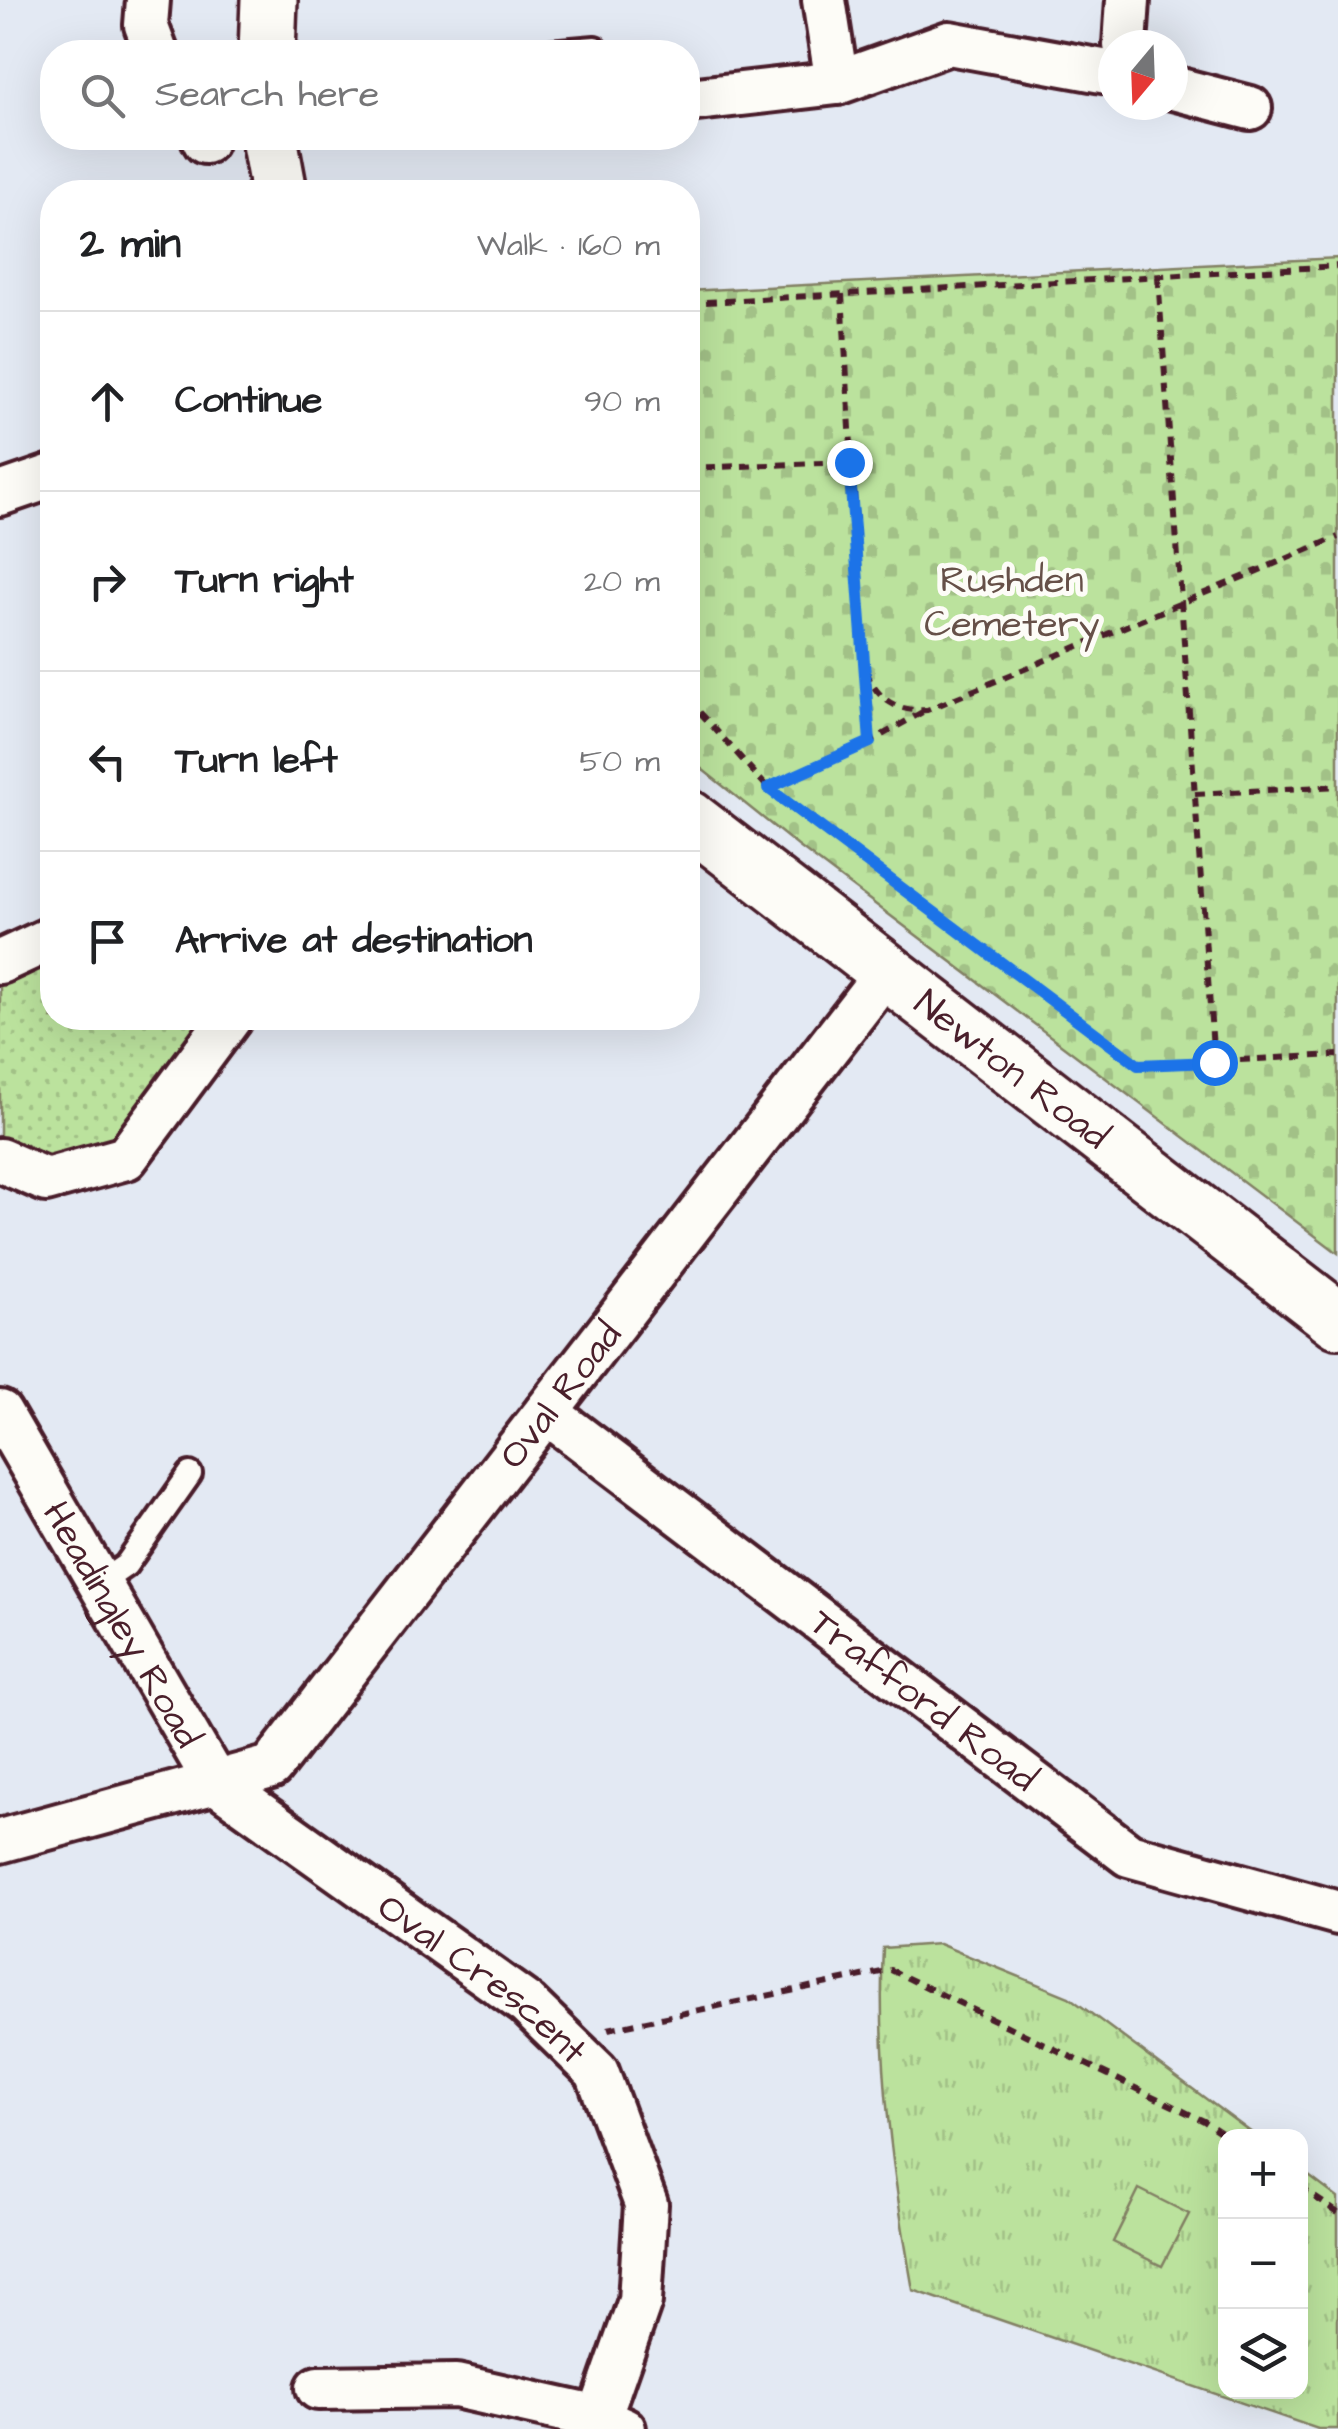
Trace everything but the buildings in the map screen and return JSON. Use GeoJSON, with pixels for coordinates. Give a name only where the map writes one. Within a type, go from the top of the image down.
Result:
{"type":"FeatureCollection","features":[{"type":"Feature","properties":{"kind":"street"},"geometry":{"type":"LineString","coordinates":[[148,0],[146,25],[152,40]]}},
{"type":"Feature","properties":{"kind":"street"},"geometry":{"type":"LineString","coordinates":[[267,40],[269,0]]}},
{"type":"Feature","properties":{"kind":"street"},"geometry":{"type":"LineString","coordinates":[[824,0],[836,84]]}},
{"type":"Feature","properties":{"kind":"street"},"geometry":{"type":"LineString","coordinates":[[1126,30],[1128,0]]}},
{"type":"Feature","properties":{"kind":"street"},"geometry":{"type":"LineString","coordinates":[[700,99],[836,84],[948,42],[1098,70]]}},
{"type":"Feature","properties":{"kind":"street"},"geometry":{"type":"LineString","coordinates":[[1188,92],[1250,108]]}},
{"type":"Feature","properties":{"kind":"street"},"geometry":{"type":"LineString","coordinates":[[272,150],[278,180]]}},
{"type":"Feature","properties":{"kind":"street"},"geometry":{"type":"LineString","coordinates":[[0,494],[40,480]]}},
{"type":"Feature","properties":{"kind":"street","name":"Newton Road"},"geometry":{"type":"LineString","coordinates":[[700,828],[1338,1320]]}},
{"type":"Feature","properties":{"kind":"street"},"geometry":{"type":"LineString","coordinates":[[0,962],[40,944]]}},
{"type":"Feature","properties":{"kind":"street","name":"Oval Road"},"geometry":{"type":"LineString","coordinates":[[0,1841],[272,1767],[885,974]]}},
{"type":"Feature","properties":{"kind":"street"},"geometry":{"type":"LineString","coordinates":[[0,1160],[46,1180],[126,1158],[221,1030]]}},
{"type":"Feature","properties":{"kind":"street","name":"Headingley Road"},"geometry":{"type":"LineString","coordinates":[[0,1412],[215,1782]]}},
{"type":"Feature","properties":{"kind":"street","name":"Trafford Road"},"geometry":{"type":"LineString","coordinates":[[546,1412],[1129,1855],[1338,1913]]}},
{"type":"Feature","properties":{"kind":"street","name":"Oval Crescent"},"geometry":{"type":"LineString","coordinates":[[215,1782],[527,2004],[597,2072],[646,2204],[640,2301],[612,2424]]}},
{"type":"Feature","properties":{"kind":"street"},"geometry":{"type":"LineString","coordinates":[[318,2388],[456,2386],[612,2424]]}},
{"type":"Feature","properties":{"kind":"lane"},"geometry":{"type":"LineString","coordinates":[[100,1583],[126,1566],[190,1474]]}},
{"type":"Feature","properties":{"kind":"path"},"geometry":{"type":"LineString","coordinates":[[700,303],[1338,266]]}},
{"type":"Feature","properties":{"kind":"path"},"geometry":{"type":"LineString","coordinates":[[1158,278],[1214,1062]]}},
{"type":"Feature","properties":{"kind":"path"},"geometry":{"type":"LineString","coordinates":[[842,294],[849,462],[870,742]]}},
{"type":"Feature","properties":{"kind":"path"},"geometry":{"type":"LineString","coordinates":[[700,468],[849,462]]}},
{"type":"Feature","properties":{"kind":"path"},"geometry":{"type":"LineString","coordinates":[[768,788],[870,742],[926,710],[1132,620],[1182,606],[1338,537]]}},
{"type":"Feature","properties":{"kind":"path"},"geometry":{"type":"LineString","coordinates":[[868,682],[891,704],[926,710]]}},
{"type":"Feature","properties":{"kind":"path"},"geometry":{"type":"LineString","coordinates":[[700,712],[768,788],[1138,1065],[1338,1055]]}},
{"type":"Feature","properties":{"kind":"path"},"geometry":{"type":"LineString","coordinates":[[1195,794],[1338,786]]}},
{"type":"Feature","properties":{"kind":"path"},"geometry":{"type":"LineString","coordinates":[[570,2046],[622,2023],[892,1970],[1218,2131]]}},
{"type":"Feature","properties":{"kind":"path"},"geometry":{"type":"LineString","coordinates":[[1308,2192],[1338,2213]]}},
{"type":"Feature","properties":{"kind":"green space","name":"Rushden Cemetery"},"geometry":{"type":"Polygon","coordinates":[[[1338,258],[1338,1253],[798,846],[700,768],[700,290],[1338,258]]]}},
{"type":"Feature","properties":{"kind":"green space"},"geometry":{"type":"Polygon","coordinates":[[[40,949],[40,1030],[210,1030],[137,1128],[74,1164],[0,1148],[0,967],[40,949]]]}},
{"type":"Feature","properties":{"kind":"green space"},"geometry":{"type":"Polygon","coordinates":[[[939,1944],[1069,1997],[1247,2129],[1218,2129],[1218,2395],[913,2290],[888,2119],[882,2033],[883,1948],[939,1944]]]}},
{"type":"Feature","properties":{"kind":"green space"},"geometry":{"type":"Polygon","coordinates":[[[1308,2175],[1338,2198],[1338,2429],[1318,2429],[1231,2399],[1308,2399],[1308,2175]]]}},
{"type":"Feature","properties":{"kind":"green space"},"geometry":{"type":"Polygon","coordinates":[[[1139,2189],[1189,2214],[1162,2266],[1113,2242],[1139,2189]]]}},
{"type":"Feature","properties":{"kind":"route"},"geometry":{"type":"LineString","coordinates":[[849,462],[870,742],[768,788],[1138,1065],[1214,1062]]}}]}
